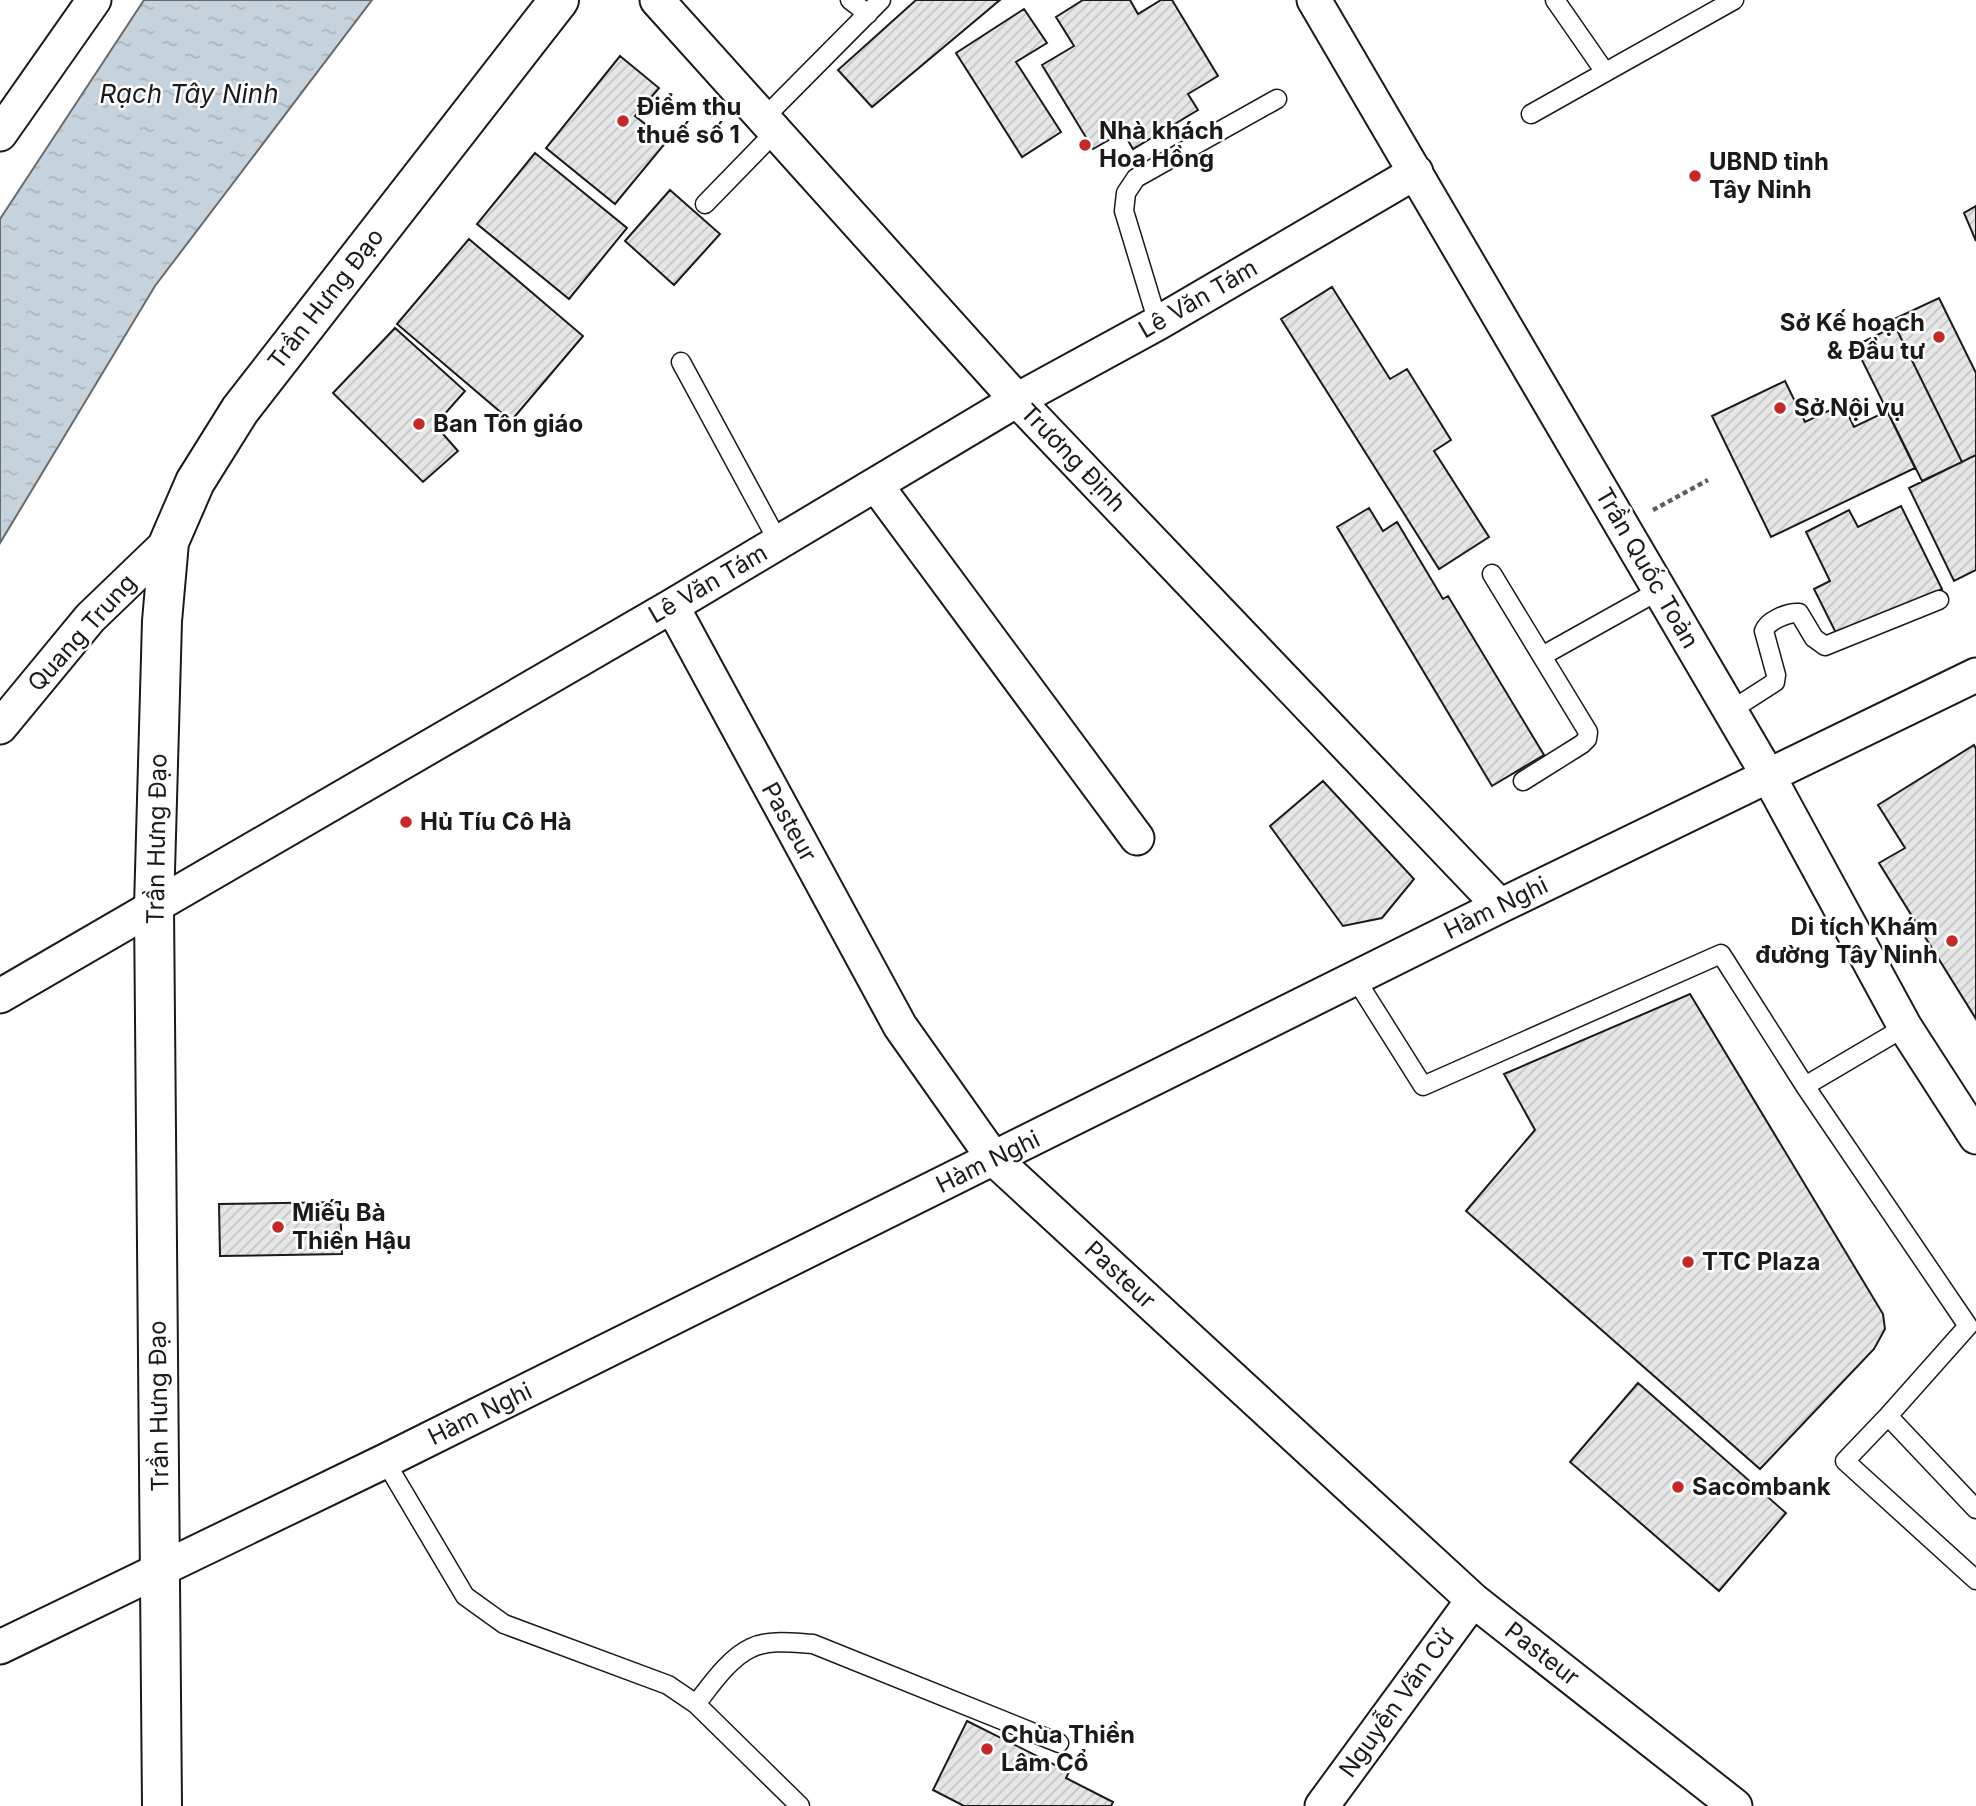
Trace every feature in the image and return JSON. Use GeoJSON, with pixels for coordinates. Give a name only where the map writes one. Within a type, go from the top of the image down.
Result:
{"type":"FeatureCollection","features":[{"type":"Feature","properties":{"kind":"street"},"geometry":{"type":"LineString","coordinates":[[0,134],[94,0]]}},
{"type":"Feature","properties":{"kind":"street","name":"Trần Hưng Đạo"},"geometry":{"type":"LineString","coordinates":[[162,1806],[154,907],[162,621],[169,542],[195,482],[240,410],[559,0]]}},
{"type":"Feature","properties":{"kind":"street","name":"Trương Định"},"geometry":{"type":"LineString","coordinates":[[657,0],[1017,400],[1500,906]]}},
{"type":"Feature","properties":{"kind":"street","name":"Trần Quốc Toản"},"geometry":{"type":"LineString","coordinates":[[1314,0],[1769,777],[1905,1027],[1976,1137]]}},
{"type":"Feature","properties":{"kind":"street","name":"Lê Văn Tám"},"geometry":{"type":"LineString","coordinates":[[0,996],[672,606],[1017,400],[1158,323],[1416,172]]}},
{"type":"Feature","properties":{"kind":"street"},"geometry":{"type":"LineString","coordinates":[[876,485],[1137,838]]}},
{"type":"Feature","properties":{"kind":"street","name":"Quang Trung"},"geometry":{"type":"LineString","coordinates":[[0,727],[90,618],[169,542]]}},
{"type":"Feature","properties":{"kind":"street","name":"Pasteur"},"geometry":{"type":"LineString","coordinates":[[672,606],[900,1026],[994,1159],[1473,1600],[1735,1806]]}},
{"type":"Feature","properties":{"kind":"street","name":"Hàm Nghi"},"geometry":{"type":"LineString","coordinates":[[0,1647],[385,1461],[1500,906],[1976,675]]}},
{"type":"Feature","properties":{"kind":"street","name":"Nguyễn Văn Cừ"},"geometry":{"type":"LineString","coordinates":[[1322,1806],[1473,1600]]}},
{"type":"Feature","properties":{"kind":"lane"},"geometry":{"type":"LineString","coordinates":[[850,0],[868,15]]}},
{"type":"Feature","properties":{"kind":"lane"},"geometry":{"type":"LineString","coordinates":[[705,204],[769,125],[881,0]]}},
{"type":"Feature","properties":{"kind":"lane"},"geometry":{"type":"LineString","coordinates":[[1555,0],[1605,72]]}},
{"type":"Feature","properties":{"kind":"lane"},"geometry":{"type":"LineString","coordinates":[[1531,114],[1734,0]]}},
{"type":"Feature","properties":{"kind":"lane"},"geometry":{"type":"LineString","coordinates":[[1158,323],[1124,211],[1126,193],[1136,178],[1278,99]]}},
{"type":"Feature","properties":{"kind":"lane"},"geometry":{"type":"LineString","coordinates":[[681,362],[779,543]]}},
{"type":"Feature","properties":{"kind":"lane"},"geometry":{"type":"LineString","coordinates":[[1492,575],[1588,732],[1587,739],[1523,781]]}},
{"type":"Feature","properties":{"kind":"lane"},"geometry":{"type":"LineString","coordinates":[[1542,656],[1660,590]]}},
{"type":"Feature","properties":{"kind":"lane"},"geometry":{"type":"LineString","coordinates":[[1730,711],[1775,682],[1776,675],[1764,631],[1769,624],[1792,613],[1799,613],[1814,638],[1825,646],[1940,600]]}},
{"type":"Feature","properties":{"kind":"lane"},"geometry":{"type":"LineString","coordinates":[[1355,978],[1423,1086],[1721,954],[1805,1086],[1968,1326],[1845,1461],[1976,1580]]}},
{"type":"Feature","properties":{"kind":"lane"},"geometry":{"type":"LineString","coordinates":[[1805,1086],[1905,1027]]}},
{"type":"Feature","properties":{"kind":"lane"},"geometry":{"type":"LineString","coordinates":[[1888,1416],[1976,1509]]}},
{"type":"Feature","properties":{"kind":"lane"},"geometry":{"type":"LineString","coordinates":[[385,1461],[465,1595],[504,1624],[668,1685],[696,1704],[800,1806]]}},
{"type":"Feature","properties":{"kind":"lane"},"geometry":{"type":"LineString","coordinates":[[696,1704],[722,1671],[751,1647],[779,1643],[813,1644],[1059,1743]]}},
{"type":"Feature","properties":{"kind":"path"},"geometry":{"type":"LineString","coordinates":[[1623,526],[1708,480]]}},
{"type":"Feature","properties":{"kind":"water","name":"Rạch Tây Ninh"},"geometry":{"type":"Polygon","coordinates":[[[144,0],[372,0],[155,286],[0,543],[0,219],[144,0]]]}},
{"type":"Feature","properties":{"kind":"building"},"geometry":{"type":"Polygon","coordinates":[[[916,0],[1000,0],[872,107],[838,70],[916,0]]]}},
{"type":"Feature","properties":{"kind":"building"},"geometry":{"type":"Polygon","coordinates":[[[1083,0],[1130,0],[1138,14],[1161,0],[1172,0],[1218,76],[1188,94],[1198,110],[1133,149],[1123,132],[1093,149],[1042,65],[1074,46],[1056,17],[1083,0]]]}},
{"type":"Feature","properties":{"kind":"building"},"geometry":{"type":"Polygon","coordinates":[[[1024,9],[1047,43],[1016,62],[1061,132],[1022,157],[956,53],[1024,9]]]}},
{"type":"Feature","properties":{"kind":"building"},"geometry":{"type":"Polygon","coordinates":[[[620,56],[659,88],[635,116],[667,141],[615,204],[546,148],[620,56]]]}},
{"type":"Feature","properties":{"kind":"building"},"geometry":{"type":"Polygon","coordinates":[[[535,153],[627,228],[569,299],[477,224],[535,153]]]}},
{"type":"Feature","properties":{"kind":"building"},"geometry":{"type":"Polygon","coordinates":[[[670,190],[720,234],[674,285],[625,241],[670,190]]]}},
{"type":"Feature","properties":{"kind":"building"},"geometry":{"type":"Polygon","coordinates":[[[1976,206],[1976,241],[1964,213],[1976,206]]]}},
{"type":"Feature","properties":{"kind":"building"},"geometry":{"type":"Polygon","coordinates":[[[469,239],[583,336],[511,421],[397,324],[469,239]]]}},
{"type":"Feature","properties":{"kind":"building"},"geometry":{"type":"Polygon","coordinates":[[[1332,287],[1390,379],[1407,369],[1451,440],[1434,451],[1489,537],[1439,569],[1281,319],[1332,287]]]}},
{"type":"Feature","properties":{"kind":"building"},"geometry":{"type":"Polygon","coordinates":[[[1939,298],[1976,373],[1976,455],[1962,462],[1892,320],[1939,298]]]}},
{"type":"Feature","properties":{"kind":"building"},"geometry":{"type":"Polygon","coordinates":[[[1895,326],[1962,462],[1922,481],[1855,346],[1895,326]]]}},
{"type":"Feature","properties":{"kind":"building"},"geometry":{"type":"Polygon","coordinates":[[[395,328],[465,391],[435,425],[458,451],[423,482],[333,393],[395,328]]]}},
{"type":"Feature","properties":{"kind":"building"},"geometry":{"type":"Polygon","coordinates":[[[1785,381],[1805,422],[1843,404],[1854,427],[1887,411],[1915,468],[1771,537],[1712,416],[1785,381]]]}},
{"type":"Feature","properties":{"kind":"building"},"geometry":{"type":"Polygon","coordinates":[[[1976,455],[1976,570],[1954,581],[1909,488],[1976,455]]]}},
{"type":"Feature","properties":{"kind":"building"},"geometry":{"type":"Polygon","coordinates":[[[1901,506],[1942,589],[1839,639],[1814,589],[1830,581],[1806,532],[1849,510],[1858,527],[1901,506]]]}},
{"type":"Feature","properties":{"kind":"building"},"geometry":{"type":"Polygon","coordinates":[[[1369,508],[1383,531],[1397,522],[1443,599],[1448,596],[1544,755],[1492,786],[1337,527],[1369,508]]]}},
{"type":"Feature","properties":{"kind":"building","name":"Di tích Khám đường Tây Ninh"},"geometry":{"type":"Polygon","coordinates":[[[1974,745],[1976,1019],[1879,863],[1905,848],[1878,805],[1974,745]]]}},
{"type":"Feature","properties":{"kind":"building"},"geometry":{"type":"Polygon","coordinates":[[[1323,781],[1414,879],[1382,918],[1343,926],[1270,826],[1323,781]]]}},
{"type":"Feature","properties":{"kind":"building","name":"TTC Plaza"},"geometry":{"type":"Polygon","coordinates":[[[1690,994],[1883,1314],[1885,1329],[1874,1349],[1760,1469],[1466,1211],[1535,1130],[1504,1074],[1690,994]]]}},
{"type":"Feature","properties":{"kind":"building"},"geometry":{"type":"Polygon","coordinates":[[[340,1202],[342,1254],[220,1256],[219,1204],[340,1202]]]}},
{"type":"Feature","properties":{"kind":"building","name":"Sacombank"},"geometry":{"type":"Polygon","coordinates":[[[1638,1383],[1786,1513],[1719,1591],[1570,1462],[1638,1383]]]}},
{"type":"Feature","properties":{"kind":"building","name":"Chùa Thiền Lâm Cổ"},"geometry":{"type":"Polygon","coordinates":[[[967,1721],[1069,1772],[1066,1778],[1113,1802],[1111,1806],[964,1806],[933,1790],[967,1721]]]}},
{"type":"Feature","properties":{"kind":"place","name":"Điểm thu thuế số 1"},"geometry":{"type":"Point","coordinates":[623,121]}},
{"type":"Feature","properties":{"kind":"place","name":"Nhà khách Hoa Hồng"},"geometry":{"type":"Point","coordinates":[1085,145]}},
{"type":"Feature","properties":{"kind":"place","name":"UBND tỉnh Tây Ninh"},"geometry":{"type":"Point","coordinates":[1695,176]}},
{"type":"Feature","properties":{"kind":"place","name":"Sở Kế hoạch & Đầu tư"},"geometry":{"type":"Point","coordinates":[1939,337]}},
{"type":"Feature","properties":{"kind":"place","name":"Sở Nội vụ"},"geometry":{"type":"Point","coordinates":[1780,408]}},
{"type":"Feature","properties":{"kind":"place","name":"Ban Tôn giáo"},"geometry":{"type":"Point","coordinates":[419,424]}},
{"type":"Feature","properties":{"kind":"place","name":"Hủ Tíu Cô Hà"},"geometry":{"type":"Point","coordinates":[406,822]}},
{"type":"Feature","properties":{"kind":"place","name":"Di tích Khám đường Tây Ninh"},"geometry":{"type":"Point","coordinates":[1952,941]}},
{"type":"Feature","properties":{"kind":"place","name":"Miếu Bà Thiên Hậu"},"geometry":{"type":"Point","coordinates":[278,1227]}},
{"type":"Feature","properties":{"kind":"place","name":"TTC Plaza"},"geometry":{"type":"Point","coordinates":[1688,1262]}},
{"type":"Feature","properties":{"kind":"place","name":"Sacombank"},"geometry":{"type":"Point","coordinates":[1678,1487]}},
{"type":"Feature","properties":{"kind":"place","name":"Chùa Thiền Lâm Cổ"},"geometry":{"type":"Point","coordinates":[987,1749]}}]}
